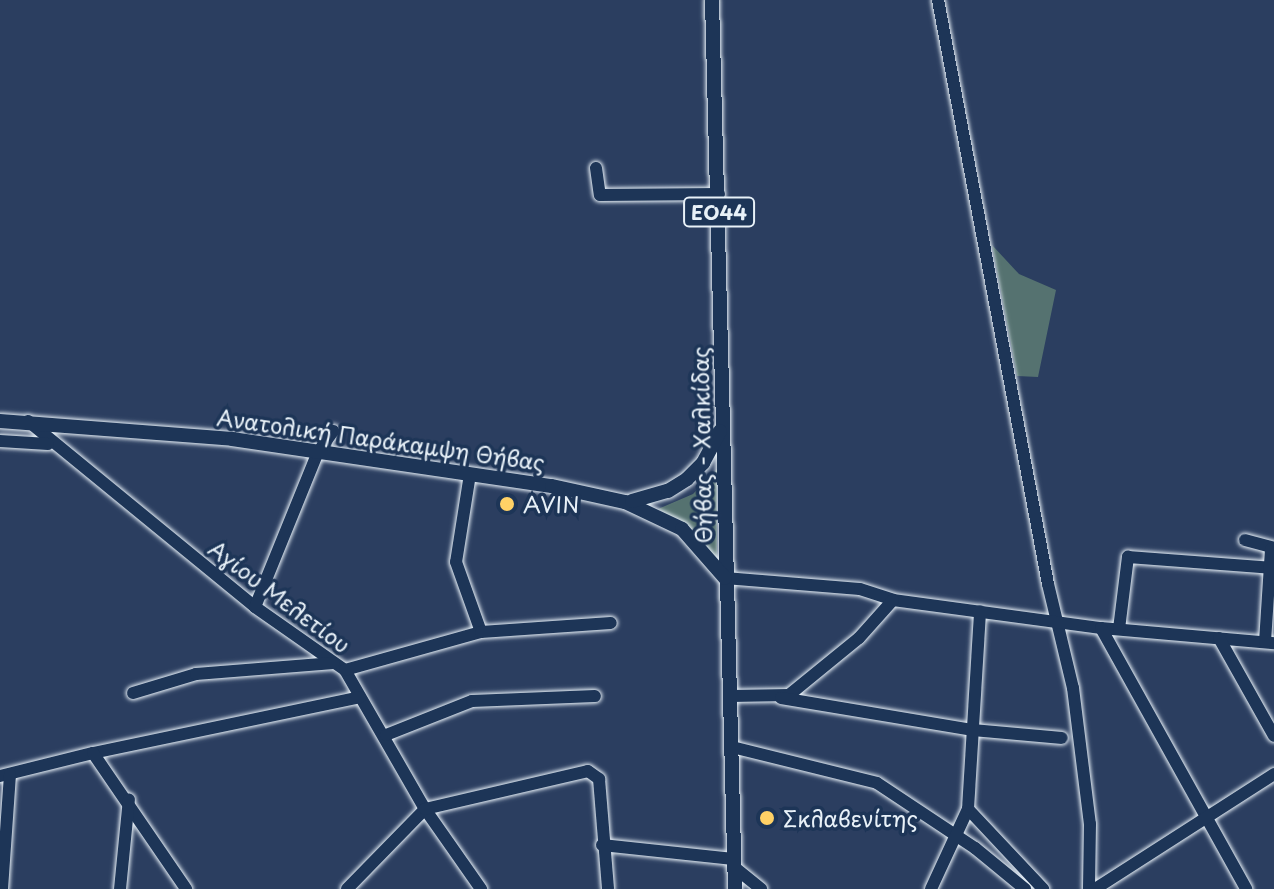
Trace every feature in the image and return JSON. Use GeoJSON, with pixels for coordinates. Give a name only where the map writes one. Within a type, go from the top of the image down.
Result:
{"type":"FeatureCollection","features":[{"type":"Feature","properties":{"kind":"main road","name":"Θήβας - Χαλκίδας"},"geometry":{"type":"LineString","coordinates":[[712,0],[735,889]]}},
{"type":"Feature","properties":{"kind":"main road","name":"Ανατολική Παράκαμψη Θήβας"},"geometry":{"type":"LineString","coordinates":[[1,420],[143,429],[470,474],[625,502],[682,529],[725,578]]}},
{"type":"Feature","properties":{"kind":"main road"},"geometry":{"type":"LineString","coordinates":[[625,502],[668,491],[687,479],[709,454],[723,424]]}},
{"type":"Feature","properties":{"kind":"street"},"geometry":{"type":"LineString","coordinates":[[938,0],[1056,620],[1073,688],[1086,780],[1092,889],[1274,774]]}},
{"type":"Feature","properties":{"kind":"street"},"geometry":{"type":"LineString","coordinates":[[596,168],[600,195],[719,194]]}},
{"type":"Feature","properties":{"kind":"street","name":"Αγίου Μελετίου"},"geometry":{"type":"LineString","coordinates":[[28,421],[52,446],[255,607],[340,666],[386,735],[425,809],[481,889]]}},
{"type":"Feature","properties":{"kind":"street"},"geometry":{"type":"LineString","coordinates":[[255,607],[318,452],[333,431]]}},
{"type":"Feature","properties":{"kind":"street"},"geometry":{"type":"LineString","coordinates":[[0,441],[52,446]]}},
{"type":"Feature","properties":{"kind":"street"},"geometry":{"type":"LineString","coordinates":[[470,474],[456,562],[481,632]]}},
{"type":"Feature","properties":{"kind":"street"},"geometry":{"type":"LineString","coordinates":[[725,578],[860,589],[893,600],[1101,628],[1270,642],[1272,548],[1245,540]]}},
{"type":"Feature","properties":{"kind":"street"},"geometry":{"type":"LineString","coordinates":[[1119,629],[1128,557],[1272,568]]}},
{"type":"Feature","properties":{"kind":"street"},"geometry":{"type":"LineString","coordinates":[[781,698],[859,638],[893,600]]}},
{"type":"Feature","properties":{"kind":"street"},"geometry":{"type":"LineString","coordinates":[[935,887],[968,809],[980,611]]}},
{"type":"Feature","properties":{"kind":"street"},"geometry":{"type":"LineString","coordinates":[[133,693],[196,674],[340,666],[481,632],[611,623]]}},
{"type":"Feature","properties":{"kind":"street"},"geometry":{"type":"LineString","coordinates":[[1101,628],[1246,889]]}},
{"type":"Feature","properties":{"kind":"street"},"geometry":{"type":"LineString","coordinates":[[1219,638],[1267,713],[1274,736]]}},
{"type":"Feature","properties":{"kind":"street"},"geometry":{"type":"LineString","coordinates":[[386,735],[472,701],[595,696]]}},
{"type":"Feature","properties":{"kind":"street"},"geometry":{"type":"LineString","coordinates":[[731,696],[781,698],[973,730],[1062,738]]}},
{"type":"Feature","properties":{"kind":"street"},"geometry":{"type":"LineString","coordinates":[[2,889],[5,775],[93,753],[360,697]]}},
{"type":"Feature","properties":{"kind":"street"},"geometry":{"type":"LineString","coordinates":[[732,747],[877,783],[955,838],[975,848],[1025,889]]}},
{"type":"Feature","properties":{"kind":"street"},"geometry":{"type":"LineString","coordinates":[[93,753],[129,799],[186,889]]}},
{"type":"Feature","properties":{"kind":"street"},"geometry":{"type":"LineString","coordinates":[[347,889],[425,809],[588,771],[599,779],[608,889]]}},
{"type":"Feature","properties":{"kind":"street"},"geometry":{"type":"LineString","coordinates":[[120,889],[129,799]]}},
{"type":"Feature","properties":{"kind":"street"},"geometry":{"type":"LineString","coordinates":[[968,809],[1043,889]]}},
{"type":"Feature","properties":{"kind":"street"},"geometry":{"type":"LineString","coordinates":[[602,845],[733,863],[761,889]]}},
{"type":"Feature","properties":{"kind":"green space"},"geometry":{"type":"Polygon","coordinates":[[[992,245],[1019,274],[1056,290],[1038,377],[1017,376],[992,245]]]}},
{"type":"Feature","properties":{"kind":"green space"},"geometry":{"type":"Polygon","coordinates":[[[717,469],[717,559],[693,530],[658,509],[693,494],[717,469]]]}},
{"type":"Feature","properties":{"kind":"place","name":"AVIN"},"geometry":{"type":"Point","coordinates":[507,504]}},
{"type":"Feature","properties":{"kind":"place","name":"Σκλαβενίτης"},"geometry":{"type":"Point","coordinates":[767,818]}}]}
